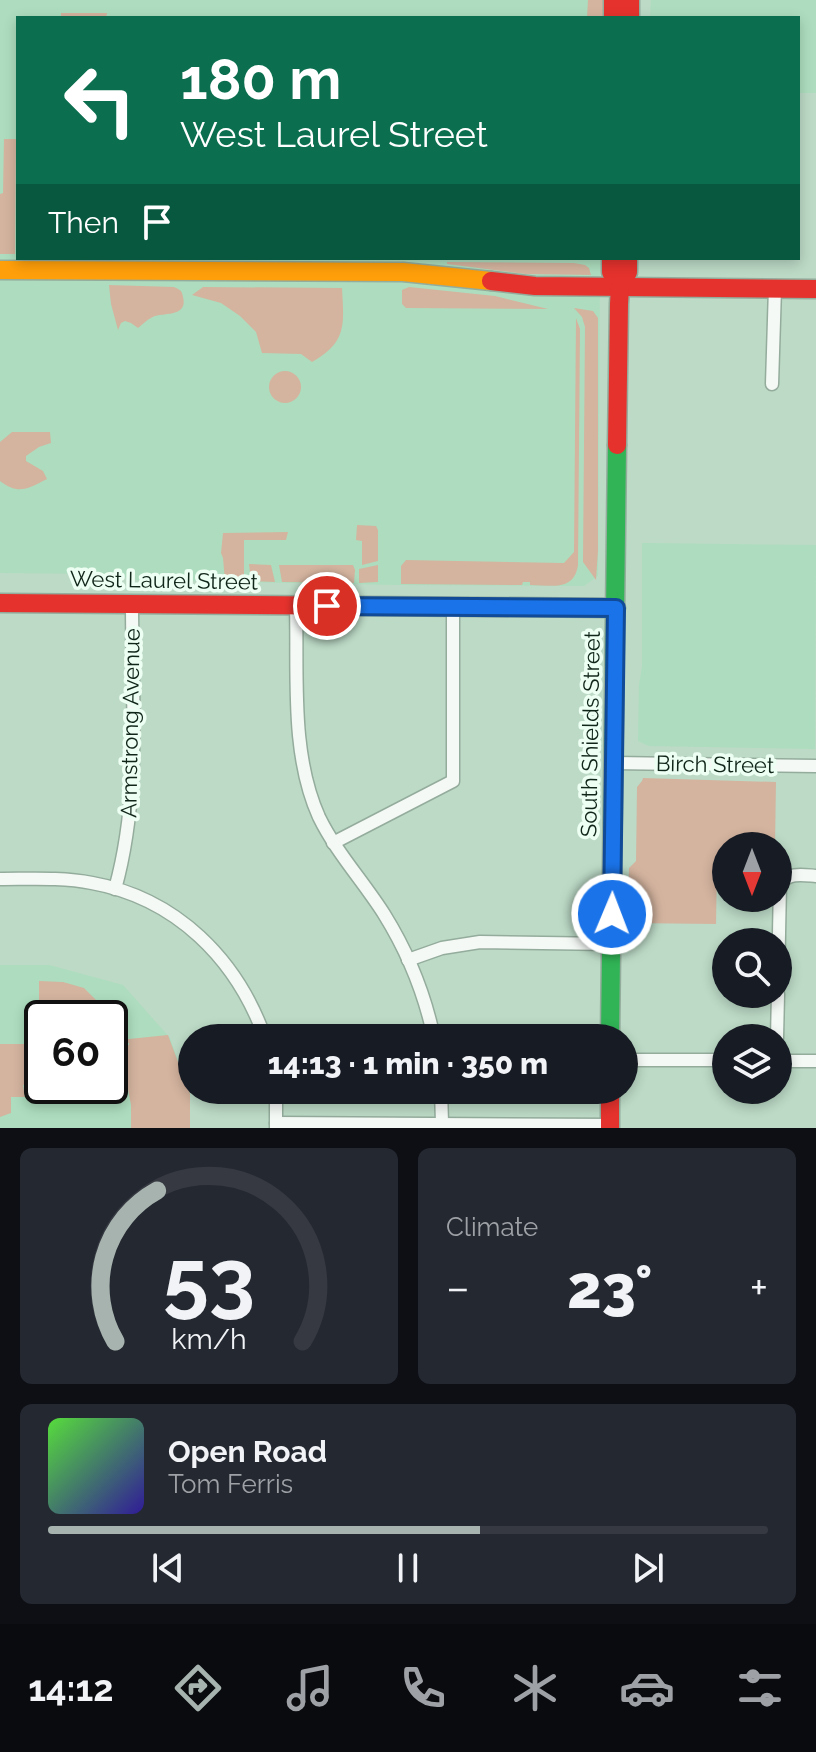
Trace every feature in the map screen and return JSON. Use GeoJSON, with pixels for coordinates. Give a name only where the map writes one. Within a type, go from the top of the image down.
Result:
{"type":"FeatureCollection","features":[{"type":"Feature","properties":{"kind":"main road","name":"South Shields Street"},"geometry":{"type":"LineString","coordinates":[[611,260],[611,272],[620,287]]}},
{"type":"Feature","properties":{"kind":"main road","name":"South Shields Street"},"geometry":{"type":"LineString","coordinates":[[610,1024],[620,287],[628,272],[628,260]]}},
{"type":"Feature","properties":{"kind":"main road"},"geometry":{"type":"LineString","coordinates":[[0,270],[403,272],[535,286],[816,289]]}},
{"type":"Feature","properties":{"kind":"main road","name":"West Laurel Street"},"geometry":{"type":"LineString","coordinates":[[0,603],[616,608]]}},
{"type":"Feature","properties":{"kind":"main road"},"geometry":{"type":"LineString","coordinates":[[610,1104],[610,1127]]}},
{"type":"Feature","properties":{"kind":"street"},"geometry":{"type":"LineString","coordinates":[[772,384],[775,288]]}},
{"type":"Feature","properties":{"kind":"street","name":"Armstrong Avenue"},"geometry":{"type":"LineString","coordinates":[[115,889],[123,861],[133,791],[132,603]]}},
{"type":"Feature","properties":{"kind":"street"},"geometry":{"type":"LineString","coordinates":[[296,605],[299,733],[303,765],[319,816],[333,843],[385,916],[408,960],[431,1024]]}},
{"type":"Feature","properties":{"kind":"street"},"geometry":{"type":"LineString","coordinates":[[333,843],[453,781],[453,607]]}},
{"type":"Feature","properties":{"kind":"street","name":"Birch Street"},"geometry":{"type":"LineString","coordinates":[[614,763],[816,766]]}},
{"type":"Feature","properties":{"kind":"street"},"geometry":{"type":"LineString","coordinates":[[779,928],[780,884],[793,875],[816,876]]}},
{"type":"Feature","properties":{"kind":"street"},"geometry":{"type":"LineString","coordinates":[[0,879],[63,879],[93,883],[149,901],[177,917],[222,960],[239,982],[260,1024]]}},
{"type":"Feature","properties":{"kind":"street"},"geometry":{"type":"LineString","coordinates":[[408,960],[442,948],[480,942],[611,944]]}},
{"type":"Feature","properties":{"kind":"street"},"geometry":{"type":"LineString","coordinates":[[638,1060],[712,1060]]}},
{"type":"Feature","properties":{"kind":"street"},"geometry":{"type":"LineString","coordinates":[[792,1061],[816,1061]]}},
{"type":"Feature","properties":{"kind":"street"},"geometry":{"type":"LineString","coordinates":[[276,1104],[276,1125],[442,1123],[610,1127]]}},
{"type":"Feature","properties":{"kind":"street"},"geometry":{"type":"LineString","coordinates":[[441,1104],[442,1123]]}},
{"type":"Feature","properties":{"kind":"shaded area"},"geometry":{"type":"Polygon","coordinates":[[[0,0],[603,0],[602,16],[16,16],[16,260],[600,260],[598,576],[584,586],[136,580],[112,574],[0,573],[0,0]]]}},
{"type":"Feature","properties":{"kind":"shaded area"},"geometry":{"type":"Polygon","coordinates":[[[588,0],[603,0],[603,16],[587,16],[588,0]]]}},
{"type":"Feature","properties":{"kind":"shaded area"},"geometry":{"type":"Polygon","coordinates":[[[651,0],[816,0],[816,93],[800,93],[800,16],[650,16],[651,0]]]}},
{"type":"Feature","properties":{"kind":"shaded area"},"geometry":{"type":"Polygon","coordinates":[[[61,13],[107,13],[106,16],[61,16],[61,13]]]}},
{"type":"Feature","properties":{"kind":"shaded area"},"geometry":{"type":"Polygon","coordinates":[[[4,139],[16,139],[15,254],[0,254],[4,139]]]}},
{"type":"Feature","properties":{"kind":"shaded area"},"geometry":{"type":"Polygon","coordinates":[[[447,262],[574,263],[585,265],[591,275],[526,274],[447,262]]]}},
{"type":"Feature","properties":{"kind":"shaded area"},"geometry":{"type":"Polygon","coordinates":[[[109,285],[174,287],[183,295],[184,303],[179,311],[153,317],[138,328],[125,321],[118,330],[109,285]]]}},
{"type":"Feature","properties":{"kind":"shaded area"},"geometry":{"type":"Polygon","coordinates":[[[203,287],[342,288],[341,331],[332,347],[312,362],[301,354],[262,353],[256,332],[240,316],[221,303],[192,295],[203,287]]]}},
{"type":"Feature","properties":{"kind":"shaded area"},"geometry":{"type":"Polygon","coordinates":[[[409,287],[495,296],[548,309],[406,308],[402,304],[402,290],[409,287]]]}},
{"type":"Feature","properties":{"kind":"shaded area"},"geometry":{"type":"Polygon","coordinates":[[[574,308],[593,311],[598,318],[596,580],[583,562],[585,327],[582,317],[574,308]]]}},
{"type":"Feature","properties":{"kind":"shaded area"},"geometry":{"type":"Polygon","coordinates":[[[576,318],[580,329],[576,574],[567,583],[553,586],[530,585],[530,582],[523,582],[522,585],[401,584],[401,566],[406,560],[564,563],[574,552],[576,318]]]}},
{"type":"Feature","properties":{"kind":"shaded area"},"geometry":{"type":"Polygon","coordinates":[[[285,371],[296,376],[301,387],[296,398],[285,403],[274,398],[269,387],[274,376],[285,371]]]}},
{"type":"Feature","properties":{"kind":"shaded area"},"geometry":{"type":"Polygon","coordinates":[[[12,432],[50,432],[51,443],[26,456],[26,461],[43,471],[47,479],[23,489],[12,488],[0,481],[0,442],[12,432]]]}},
{"type":"Feature","properties":{"kind":"shaded area"},"geometry":{"type":"Polygon","coordinates":[[[357,525],[376,526],[378,561],[362,565],[362,541],[356,540],[357,525]]]}},
{"type":"Feature","properties":{"kind":"shaded area"},"geometry":{"type":"Polygon","coordinates":[[[288,532],[286,540],[244,540],[244,582],[225,581],[221,553],[223,533],[288,532]]]}},
{"type":"Feature","properties":{"kind":"shaded area"},"geometry":{"type":"Polygon","coordinates":[[[642,543],[816,545],[815,749],[649,746],[638,741],[642,667],[642,543]]]}},
{"type":"Feature","properties":{"kind":"shaded area"},"geometry":{"type":"Polygon","coordinates":[[[249,564],[271,565],[275,582],[251,581],[249,564]]]}},
{"type":"Feature","properties":{"kind":"shaded area"},"geometry":{"type":"Polygon","coordinates":[[[279,565],[353,565],[354,583],[282,582],[279,565]]]}},
{"type":"Feature","properties":{"kind":"shaded area"},"geometry":{"type":"Polygon","coordinates":[[[378,565],[378,582],[359,583],[359,569],[378,565]]]}},
{"type":"Feature","properties":{"kind":"shaded area"},"geometry":{"type":"Polygon","coordinates":[[[643,778],[776,782],[775,832],[712,832],[712,912],[716,912],[716,924],[627,923],[629,868],[636,861],[637,787],[643,778]]]}},
{"type":"Feature","properties":{"kind":"shaded area"},"geometry":{"type":"Polygon","coordinates":[[[0,965],[49,965],[123,985],[170,1038],[178,1060],[178,1104],[190,1104],[190,1128],[0,1128],[0,965]]]}},
{"type":"Feature","properties":{"kind":"shaded area"},"geometry":{"type":"Polygon","coordinates":[[[39,981],[63,982],[84,988],[96,1000],[39,1000],[39,981]]]}},
{"type":"Feature","properties":{"kind":"shaded area"},"geometry":{"type":"Polygon","coordinates":[[[168,1035],[178,1062],[178,1104],[190,1104],[190,1128],[131,1128],[128,1039],[168,1035]]]}},
{"type":"Feature","properties":{"kind":"shaded area"},"geometry":{"type":"Polygon","coordinates":[[[0,1044],[24,1044],[24,1097],[11,1097],[11,1113],[0,1117],[0,1044]]]}},
{"type":"Feature","properties":{"kind":"traffic: fast"},"geometry":{"type":"LineString","coordinates":[[610,1024],[617,445]]}},
{"type":"Feature","properties":{"kind":"traffic: slow"},"geometry":{"type":"LineString","coordinates":[[0,270],[403,272],[491,281]]}},
{"type":"Feature","properties":{"kind":"traffic: jam"},"geometry":{"type":"LineString","coordinates":[[613,0],[613,16]]}},
{"type":"Feature","properties":{"kind":"traffic: jam"},"geometry":{"type":"LineString","coordinates":[[630,0],[630,16]]}},
{"type":"Feature","properties":{"kind":"traffic: jam"},"geometry":{"type":"LineString","coordinates":[[611,260],[611,272],[620,287]]}},
{"type":"Feature","properties":{"kind":"traffic: jam"},"geometry":{"type":"LineString","coordinates":[[617,445],[620,287],[628,272],[628,260]]}},
{"type":"Feature","properties":{"kind":"traffic: jam"},"geometry":{"type":"LineString","coordinates":[[491,281],[535,286],[816,289]]}},
{"type":"Feature","properties":{"kind":"traffic: jam"},"geometry":{"type":"LineString","coordinates":[[0,603],[616,608]]}},
{"type":"Feature","properties":{"kind":"traffic: jam"},"geometry":{"type":"LineString","coordinates":[[610,1104],[610,1128]]}},
{"type":"Feature","properties":{"kind":"route"},"geometry":{"type":"LineString","coordinates":[[327,606],[616,608],[612,914]]}}]}
